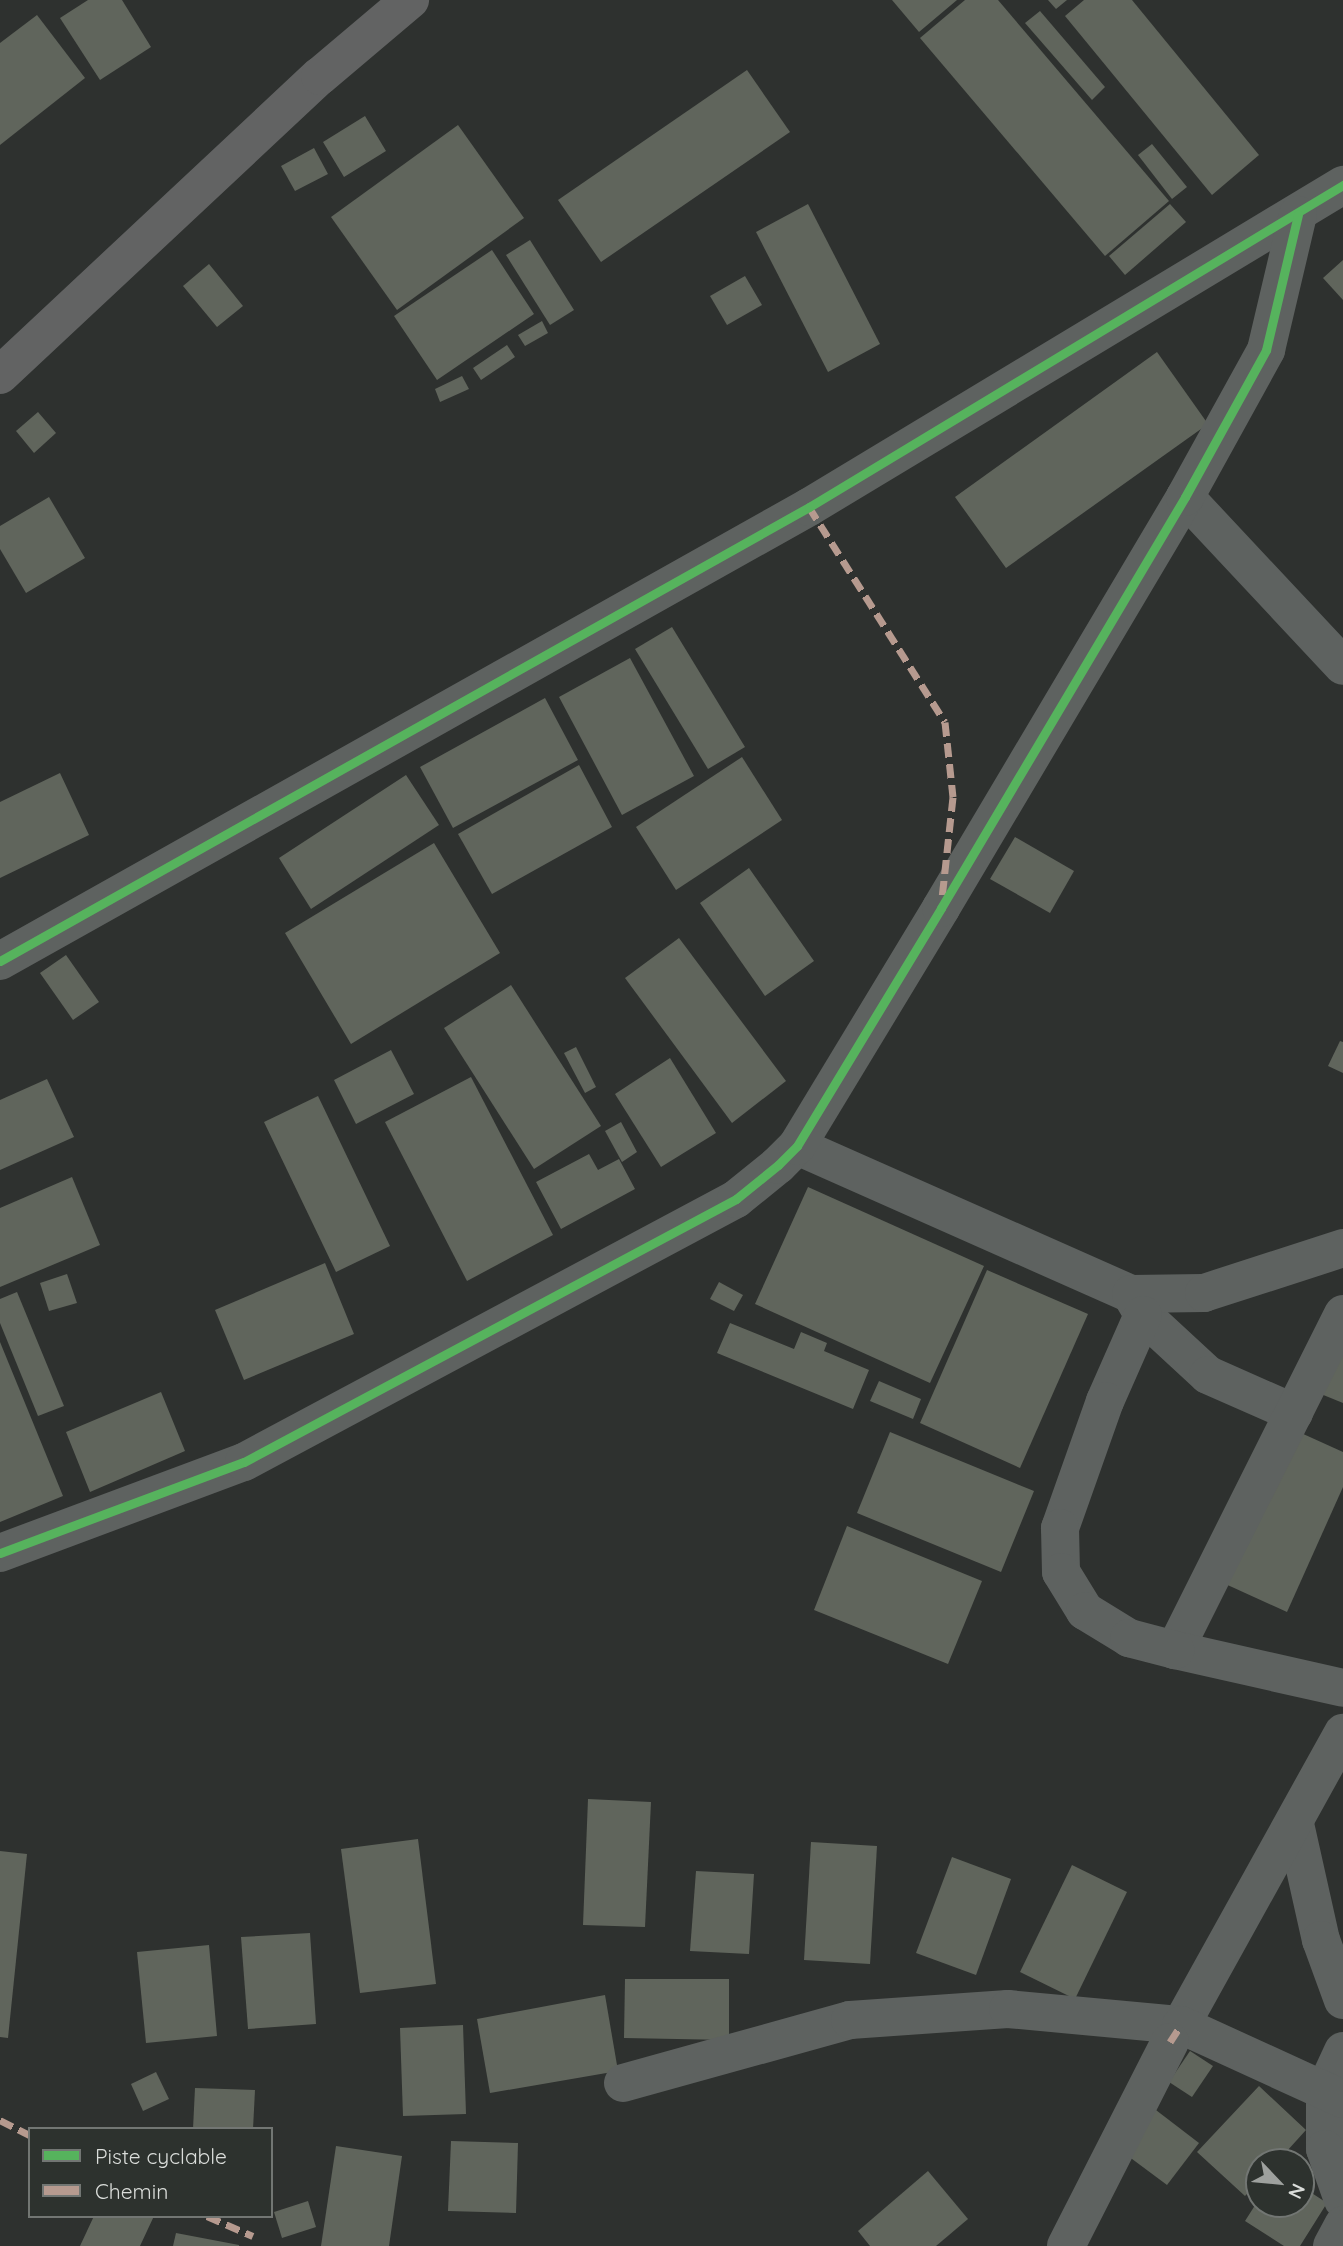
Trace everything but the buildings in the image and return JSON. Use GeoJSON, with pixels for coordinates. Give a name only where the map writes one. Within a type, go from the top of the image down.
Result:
{"type":"FeatureCollection","features":[{"type":"Feature","properties":{"kind":"street"},"geometry":{"type":"LineString","coordinates":[[0,375],[320,76],[410,0]]}},
{"type":"Feature","properties":{"kind":"street"},"geometry":{"type":"LineString","coordinates":[[0,961],[808,507],[1298,215],[1343,185]]}},
{"type":"Feature","properties":{"kind":"street"},"geometry":{"type":"LineString","coordinates":[[0,1553],[244,1462],[736,1199],[797,1146],[1185,497],[1266,350],[1298,215]]}},
{"type":"Feature","properties":{"kind":"street"},"geometry":{"type":"LineString","coordinates":[[1185,497],[1343,666]]}},
{"type":"Feature","properties":{"kind":"street"},"geometry":{"type":"LineString","coordinates":[[797,1146],[1137,1305],[1208,1375],[1294,1413]]}},
{"type":"Feature","properties":{"kind":"street"},"geometry":{"type":"LineString","coordinates":[[1137,1305],[1204,1293],[1343,1248]]}},
{"type":"Feature","properties":{"kind":"street"},"geometry":{"type":"LineString","coordinates":[[1137,1305],[1060,1528],[1060,1572],[1085,1611],[1129,1638],[1343,1688]]}},
{"type":"Feature","properties":{"kind":"street"},"geometry":{"type":"LineString","coordinates":[[1175,1650],[1343,1314]]}},
{"type":"Feature","properties":{"kind":"street"},"geometry":{"type":"LineString","coordinates":[[1066,2246],[1176,2033],[1295,1824],[1343,1733]]}},
{"type":"Feature","properties":{"kind":"street"},"geometry":{"type":"LineString","coordinates":[[1295,1824],[1321,1940],[1343,2000]]}},
{"type":"Feature","properties":{"kind":"street"},"geometry":{"type":"LineString","coordinates":[[623,2083],[850,2020],[1008,2009],[1176,2033],[1334,2095]]}},
{"type":"Feature","properties":{"kind":"street"},"geometry":{"type":"LineString","coordinates":[[1343,2051],[1325,2149],[1343,2200]]}},
{"type":"Feature","properties":{"kind":"street"},"geometry":{"type":"LineString","coordinates":[[1332,2246],[1343,2225]]}},
{"type":"Feature","properties":{"kind":"marked path"},"geometry":{"type":"LineString","coordinates":[[809,507],[945,722],[953,797],[942,898]]}},
{"type":"Feature","properties":{"kind":"marked path"},"geometry":{"type":"LineString","coordinates":[[1170,2042],[1181,2025]]}},
{"type":"Feature","properties":{"kind":"marked path"},"geometry":{"type":"LineString","coordinates":[[0,2120],[28,2134]]}},
{"type":"Feature","properties":{"kind":"marked path"},"geometry":{"type":"LineString","coordinates":[[212,2218],[253,2236]]}},
{"type":"Feature","properties":{"kind":"cycle path"},"geometry":{"type":"LineString","coordinates":[[0,961],[809,507],[1343,185]]}},
{"type":"Feature","properties":{"kind":"cycle path"},"geometry":{"type":"LineString","coordinates":[[0,1553],[244,1462],[736,1199],[797,1146],[1185,497],[1266,350],[1298,215]]}}]}
